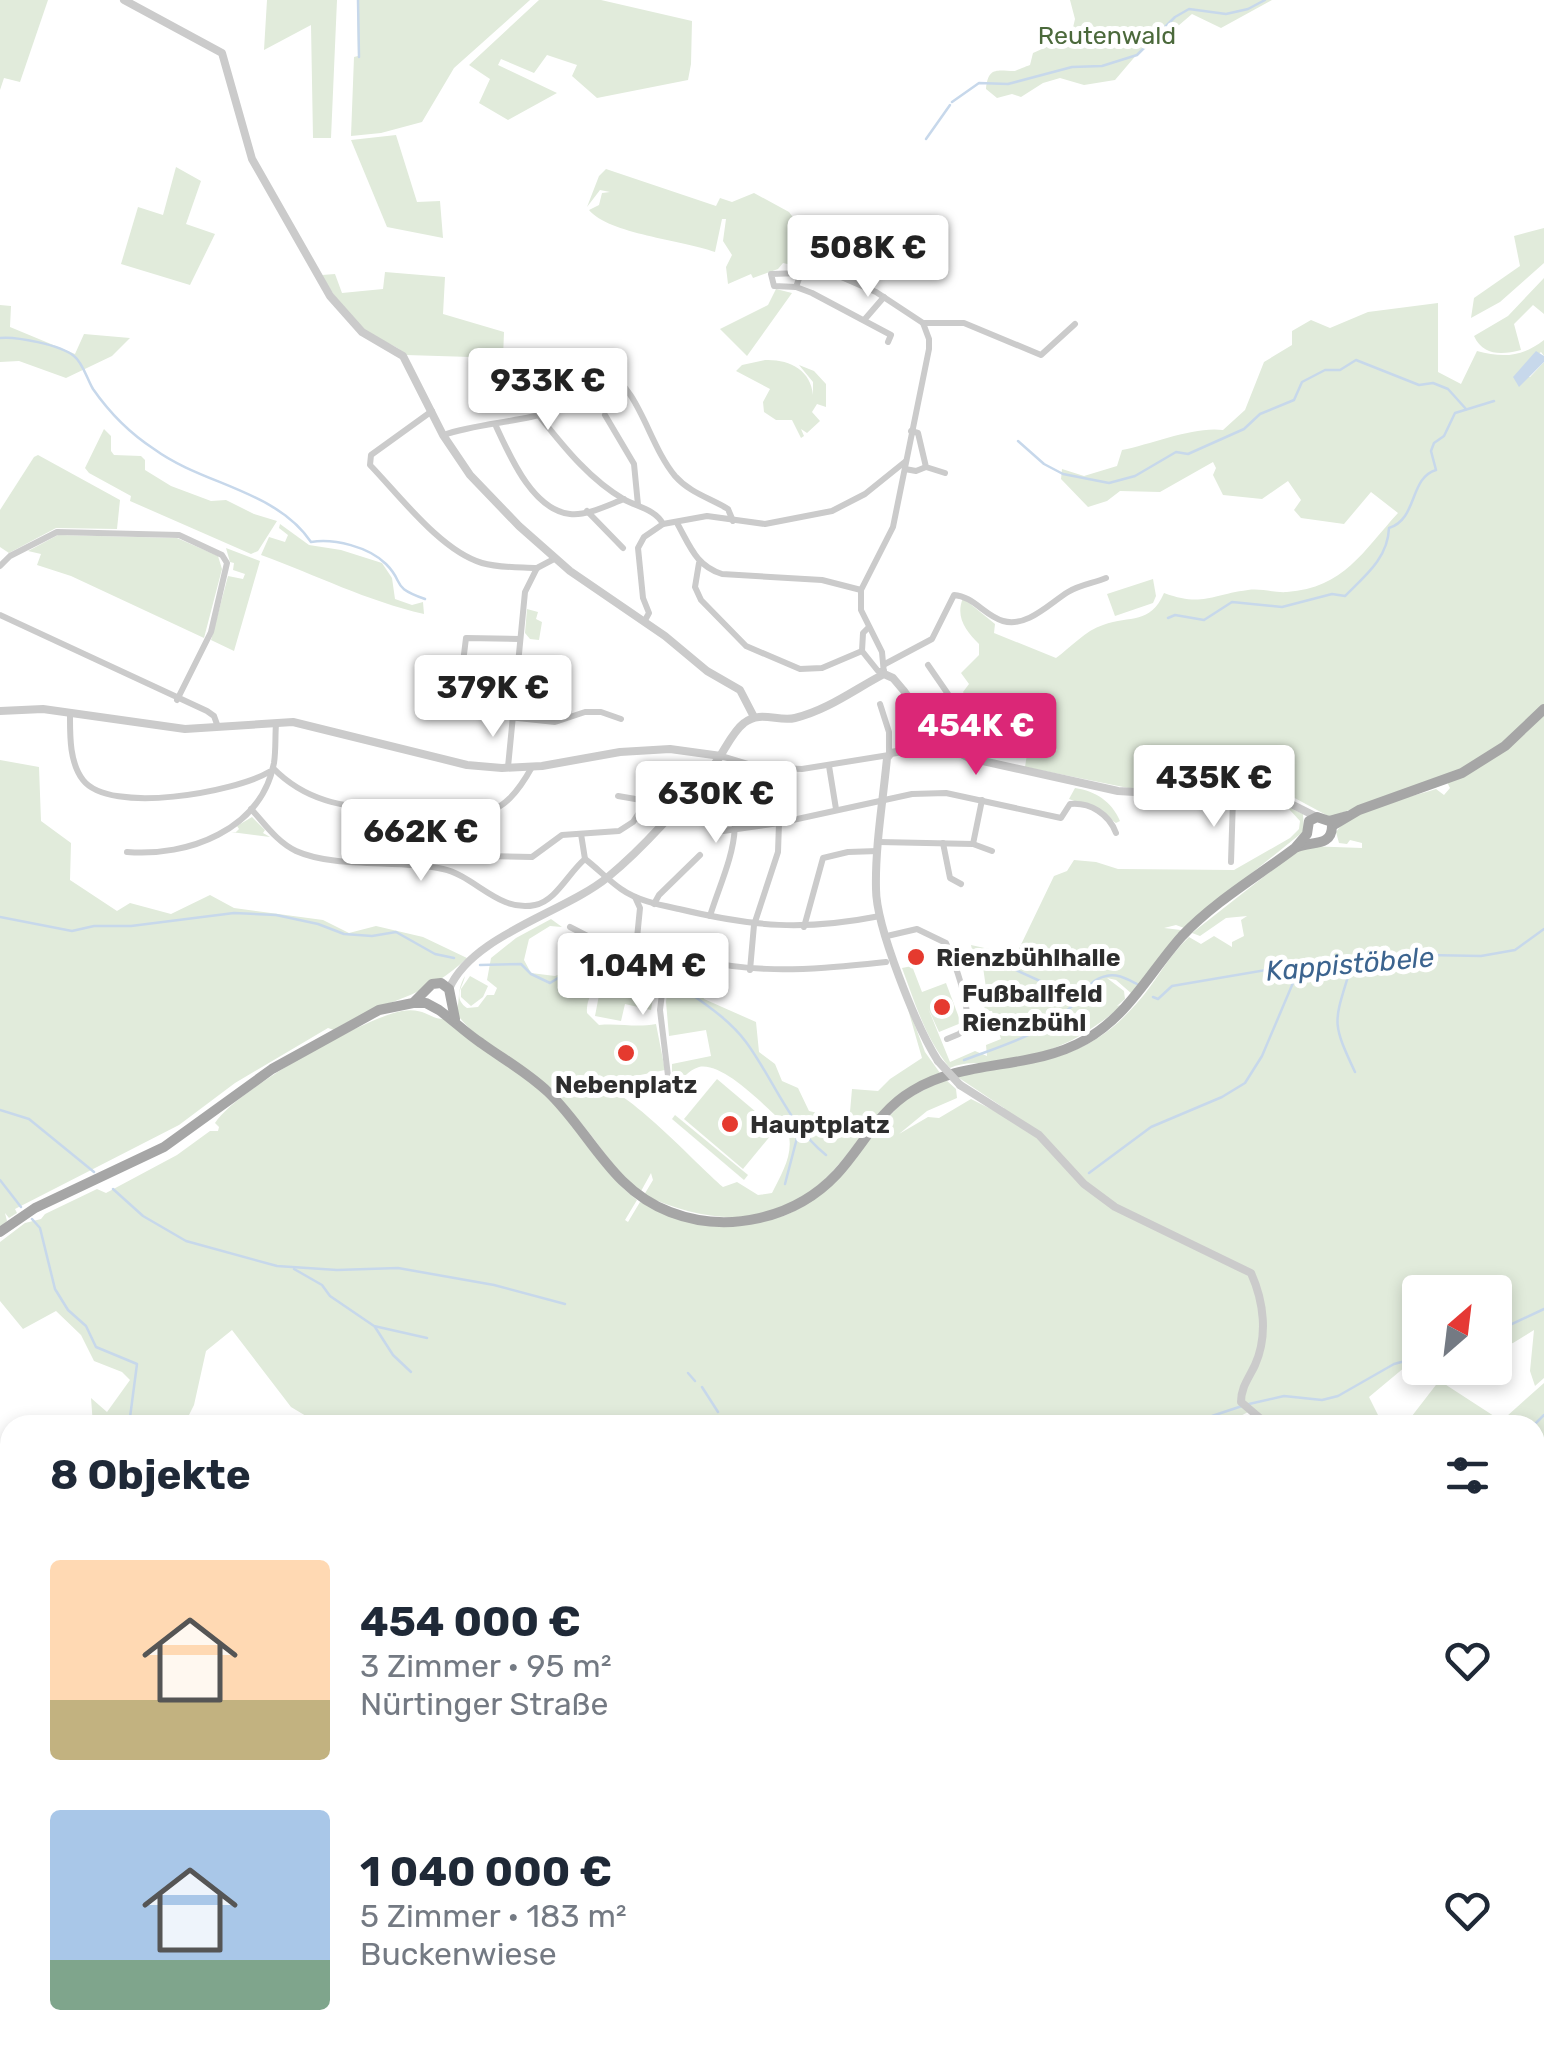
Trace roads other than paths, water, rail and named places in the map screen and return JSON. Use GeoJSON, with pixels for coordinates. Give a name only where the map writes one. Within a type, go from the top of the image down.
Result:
{"type":"FeatureCollection","features":[{"type":"Feature","properties":{"kind":"main road"},"geometry":{"type":"LineString","coordinates":[[0,1232],[35,1208],[164,1147],[272,1069],[330,1036],[379,1010],[421,1000],[457,1022],[547,1091],[610,1170],[642,1198],[692,1219],[731,1222],[787,1210],[836,1176],[881,1117],[916,1088],[962,1070],[1038,1059],[1102,1030],[1140,992],[1190,928],[1318,827],[1462,774],[1506,746],[1544,709]]}},
{"type":"Feature","properties":{"kind":"main road"},"geometry":{"type":"LineString","coordinates":[[421,1000],[428,986],[445,986],[457,1022]]}},
{"type":"Feature","properties":{"kind":"main road"},"geometry":{"type":"LineString","coordinates":[[439,1010],[450,1003]]}},
{"type":"Feature","properties":{"kind":"street"},"geometry":{"type":"LineString","coordinates":[[124,0],[222,53],[252,159],[330,296],[362,332],[400,352],[470,475],[554,559],[740,690],[754,718]]}},
{"type":"Feature","properties":{"kind":"street"},"geometry":{"type":"LineString","coordinates":[[796,287],[801,273]]}},
{"type":"Feature","properties":{"kind":"street"},"geometry":{"type":"LineString","coordinates":[[888,342],[891,335],[866,319],[796,287],[774,286],[771,274],[839,276],[884,297],[923,324],[964,323],[1041,355],[1075,324]]}},
{"type":"Feature","properties":{"kind":"street"},"geometry":{"type":"LineString","coordinates":[[866,319],[884,297]]}},
{"type":"Feature","properties":{"kind":"street"},"geometry":{"type":"LineString","coordinates":[[923,324],[929,339]]}},
{"type":"Feature","properties":{"kind":"street"},"geometry":{"type":"LineString","coordinates":[[938,326],[929,339],[893,527],[862,590],[861,610],[875,634],[884,670],[942,744],[969,758],[1106,789],[1285,801],[1304,808],[1318,827]]}},
{"type":"Feature","properties":{"kind":"street"},"geometry":{"type":"LineString","coordinates":[[444,435],[468,426],[540,417],[585,397],[609,369],[626,386],[647,432],[673,474],[696,494],[728,508],[733,521]]}},
{"type":"Feature","properties":{"kind":"street"},"geometry":{"type":"LineString","coordinates":[[432,411],[372,455],[370,465],[427,525],[469,558],[484,564],[536,568],[554,559]]}},
{"type":"Feature","properties":{"kind":"street"},"geometry":{"type":"LineString","coordinates":[[604,414],[634,464],[638,505]]}},
{"type":"Feature","properties":{"kind":"street"},"geometry":{"type":"LineString","coordinates":[[540,417],[585,469],[624,500],[657,516],[663,524]]}},
{"type":"Feature","properties":{"kind":"street"},"geometry":{"type":"LineString","coordinates":[[496,424],[512,458],[545,504],[568,514],[624,500]]}},
{"type":"Feature","properties":{"kind":"street"},"geometry":{"type":"LineString","coordinates":[[911,431],[918,432],[926,467]]}},
{"type":"Feature","properties":{"kind":"street"},"geometry":{"type":"LineString","coordinates":[[644,622],[648,613],[638,548],[644,538],[663,524],[707,516],[765,524],[832,511],[906,465]]}},
{"type":"Feature","properties":{"kind":"street"},"geometry":{"type":"LineString","coordinates":[[906,465],[916,471],[926,467],[945,473]]}},
{"type":"Feature","properties":{"kind":"street"},"geometry":{"type":"LineString","coordinates":[[587,511],[623,548]]}},
{"type":"Feature","properties":{"kind":"street"},"geometry":{"type":"LineString","coordinates":[[677,524],[699,563],[722,574],[822,580],[862,590]]}},
{"type":"Feature","properties":{"kind":"street"},"geometry":{"type":"LineString","coordinates":[[0,566],[10,556],[57,532],[179,535],[222,554],[227,563],[211,632],[177,700]]}},
{"type":"Feature","properties":{"kind":"street"},"geometry":{"type":"LineString","coordinates":[[699,563],[695,587],[701,600],[746,646],[800,670],[822,668],[862,651]]}},
{"type":"Feature","properties":{"kind":"street"},"geometry":{"type":"LineString","coordinates":[[508,767],[525,592],[536,568]]}},
{"type":"Feature","properties":{"kind":"street"},"geometry":{"type":"LineString","coordinates":[[445,986],[488,947],[608,877],[711,768],[741,726],[754,718],[800,716],[843,698],[932,639],[954,596],[964,596],[1010,623],[1046,608],[1073,589],[1106,578]]}},
{"type":"Feature","properties":{"kind":"street"},"geometry":{"type":"LineString","coordinates":[[0,615],[214,716],[219,728]]}},
{"type":"Feature","properties":{"kind":"street"},"geometry":{"type":"LineString","coordinates":[[869,627],[862,632],[862,651],[878,671],[884,670]]}},
{"type":"Feature","properties":{"kind":"street"},"geometry":{"type":"LineString","coordinates":[[520,640],[466,638],[453,710],[555,722],[585,712],[601,712],[621,719]]}},
{"type":"Feature","properties":{"kind":"street"},"geometry":{"type":"LineString","coordinates":[[928,665],[959,710],[935,733]]}},
{"type":"Feature","properties":{"kind":"street"},"geometry":{"type":"LineString","coordinates":[[462,674],[568,686]]}},
{"type":"Feature","properties":{"kind":"street"},"geometry":{"type":"LineString","coordinates":[[880,704],[889,732],[878,846],[876,890],[880,916],[938,1062],[960,1085],[1039,1135],[1084,1184],[1115,1207],[1251,1273],[1264,1344],[1241,1392],[1241,1402],[1255,1415]]}},
{"type":"Feature","properties":{"kind":"street"},"geometry":{"type":"LineString","coordinates":[[0,711],[70,712],[185,729],[315,725],[468,765],[508,767],[532,767],[620,752],[670,750],[720,756],[776,770],[830,766],[942,744]]}},
{"type":"Feature","properties":{"kind":"street"},"geometry":{"type":"LineString","coordinates":[[70,712],[78,772],[90,788],[110,798],[156,798],[224,788],[271,770]]}},
{"type":"Feature","properties":{"kind":"street"},"geometry":{"type":"LineString","coordinates":[[127,852],[159,853],[200,844],[226,832],[251,809],[266,785],[276,724]]}},
{"type":"Feature","properties":{"kind":"street"},"geometry":{"type":"LineString","coordinates":[[830,766],[836,808]]}},
{"type":"Feature","properties":{"kind":"street"},"geometry":{"type":"LineString","coordinates":[[419,805],[488,814],[510,798],[532,767]]}},
{"type":"Feature","properties":{"kind":"street"},"geometry":{"type":"LineString","coordinates":[[710,916],[730,867],[736,830],[726,786],[711,768]]}},
{"type":"Feature","properties":{"kind":"street"},"geometry":{"type":"LineString","coordinates":[[271,770],[302,793],[325,802],[387,810]]}},
{"type":"Feature","properties":{"kind":"street"},"geometry":{"type":"LineString","coordinates":[[716,832],[779,823],[836,808],[946,792],[1060,818],[1070,804],[1085,805],[1111,822],[1116,833]]}},
{"type":"Feature","properties":{"kind":"street"},"geometry":{"type":"LineString","coordinates":[[484,856],[532,857],[562,835],[619,831],[632,822],[646,801],[618,796]]}},
{"type":"Feature","properties":{"kind":"street"},"geometry":{"type":"LineString","coordinates":[[1231,862],[1233,798]]}},
{"type":"Feature","properties":{"kind":"street"},"geometry":{"type":"LineString","coordinates":[[973,844],[982,800]]}},
{"type":"Feature","properties":{"kind":"street"},"geometry":{"type":"LineString","coordinates":[[251,809],[280,841],[302,853],[441,868],[519,906],[546,902],[585,858]]}},
{"type":"Feature","properties":{"kind":"street"},"geometry":{"type":"LineString","coordinates":[[750,970],[754,925],[775,864],[779,823]]}},
{"type":"Feature","properties":{"kind":"street"},"geometry":{"type":"LineString","coordinates":[[582,834],[585,858],[635,897],[654,904],[754,925],[804,927],[880,916]]}},
{"type":"Feature","properties":{"kind":"street"},"geometry":{"type":"LineString","coordinates":[[943,843],[950,878],[961,884]]}},
{"type":"Feature","properties":{"kind":"street"},"geometry":{"type":"LineString","coordinates":[[804,927],[823,858],[878,846],[943,843],[973,844],[992,851]]}},
{"type":"Feature","properties":{"kind":"street"},"geometry":{"type":"LineString","coordinates":[[654,904],[700,856]]}},
{"type":"Feature","properties":{"kind":"street"},"geometry":{"type":"LineString","coordinates":[[635,897],[640,908],[637,938],[658,962],[664,977],[660,1010],[669,1084]]}},
{"type":"Feature","properties":{"kind":"street"},"geometry":{"type":"LineString","coordinates":[[570,927],[628,957],[650,945],[702,963],[750,970],[886,962]]}},
{"type":"Feature","properties":{"kind":"street"},"geometry":{"type":"LineString","coordinates":[[887,936],[910,928],[946,943],[968,1008],[968,1025],[947,1039]]}},
{"type":"Feature","properties":{"kind":"water"},"geometry":{"type":"Polygon","coordinates":[[[1536,351],[1544,356],[1544,362],[1519,387],[1513,377],[1536,351]]]}},
{"type":"Feature","properties":{"kind":"waterway"},"geometry":{"type":"LineString","coordinates":[[358,0],[359,57]]}},
{"type":"Feature","properties":{"kind":"waterway"},"geometry":{"type":"LineString","coordinates":[[952,102],[979,83],[1008,84],[1072,67],[1102,66],[1137,55],[1175,17],[1189,9],[1226,14],[1265,0]]}},
{"type":"Feature","properties":{"kind":"waterway"},"geometry":{"type":"LineString","coordinates":[[926,139],[950,105]]}},
{"type":"Feature","properties":{"kind":"waterway"},"geometry":{"type":"LineString","coordinates":[[0,338],[38,342],[68,352],[80,363],[93,389],[113,414],[154,449],[259,499],[296,525],[311,542],[340,543],[370,553],[386,564],[402,587],[425,599]]}},
{"type":"Feature","properties":{"kind":"waterway"},"geometry":{"type":"LineString","coordinates":[[1018,441],[1044,464],[1063,474],[1109,483],[1135,476],[1176,452],[1188,454],[1244,429],[1260,414],[1294,400],[1302,382],[1325,370],[1340,370],[1356,360],[1419,385],[1433,383],[1448,389],[1466,409]]}},
{"type":"Feature","properties":{"kind":"waterway"},"geometry":{"type":"LineString","coordinates":[[1168,618],[1175,615],[1204,620],[1232,602],[1282,607],[1332,594],[1345,596],[1374,566],[1385,548],[1389,528],[1405,516],[1421,481],[1436,470],[1431,451],[1455,413],[1494,401]]}},
{"type":"Feature","properties":{"kind":"waterway"},"geometry":{"type":"LineString","coordinates":[[0,917],[72,931],[234,913],[276,915],[344,934],[372,936],[396,932],[435,954],[454,958]]}},
{"type":"Feature","properties":{"kind":"waterway","name":"Kappistöbele"},"geometry":{"type":"LineString","coordinates":[[1153,997],[1158,999],[1172,986],[1301,964],[1379,967],[1427,955],[1481,956],[1515,950],[1544,929]]}},
{"type":"Feature","properties":{"kind":"waterway","name":"Kappistöbele"},"geometry":{"type":"LineString","coordinates":[[985,952],[1040,981],[1072,1006]]}},
{"type":"Feature","properties":{"kind":"waterway"},"geometry":{"type":"LineString","coordinates":[[480,965],[521,964],[550,983],[566,973],[620,973],[630,964],[659,974]]}},
{"type":"Feature","properties":{"kind":"waterway"},"geometry":{"type":"LineString","coordinates":[[1089,1173],[1151,1127],[1245,1083],[1262,1056],[1301,964]]}},
{"type":"Feature","properties":{"kind":"waterway"},"geometry":{"type":"LineString","coordinates":[[1350,970],[1338,1022],[1355,1072]]}},
{"type":"Feature","properties":{"kind":"waterway","name":"Kappistöbele"},"geometry":{"type":"LineString","coordinates":[[964,1060],[1047,1025],[1100,978],[1118,976],[1137,984]]}},
{"type":"Feature","properties":{"kind":"waterway"},"geometry":{"type":"LineString","coordinates":[[669,978],[738,1032],[802,1130],[826,1155]]}},
{"type":"Feature","properties":{"kind":"waterway"},"geometry":{"type":"LineString","coordinates":[[0,1110],[29,1119],[94,1172]]}},
{"type":"Feature","properties":{"kind":"waterway"},"geometry":{"type":"LineString","coordinates":[[785,1184],[797,1138],[795,1122]]}},
{"type":"Feature","properties":{"kind":"waterway"},"geometry":{"type":"LineString","coordinates":[[0,1180],[21,1207]]}},
{"type":"Feature","properties":{"kind":"waterway"},"geometry":{"type":"LineString","coordinates":[[113,1189],[143,1216],[186,1241],[277,1266],[337,1270],[398,1268],[494,1285],[565,1304]]}},
{"type":"Feature","properties":{"kind":"waterway"},"geometry":{"type":"LineString","coordinates":[[32,1219],[40,1228],[55,1289],[68,1310],[86,1326],[96,1347],[137,1364],[130,1415]]}},
{"type":"Feature","properties":{"kind":"waterway"},"geometry":{"type":"LineString","coordinates":[[294,1269],[322,1285],[330,1296],[374,1326],[427,1338]]}},
{"type":"Feature","properties":{"kind":"waterway"},"geometry":{"type":"LineString","coordinates":[[1512,1324],[1544,1309]]}},
{"type":"Feature","properties":{"kind":"waterway"},"geometry":{"type":"LineString","coordinates":[[375,1327],[393,1355],[411,1372]]}},
{"type":"Feature","properties":{"kind":"waterway"},"geometry":{"type":"LineString","coordinates":[[1249,1404],[1284,1396],[1322,1400],[1338,1396],[1402,1362]]}},
{"type":"Feature","properties":{"kind":"waterway"},"geometry":{"type":"LineString","coordinates":[[688,1373],[695,1381]]}},
{"type":"Feature","properties":{"kind":"waterway"},"geometry":{"type":"LineString","coordinates":[[702,1387],[718,1412]]}},
{"type":"Feature","properties":{"kind":"waterway"},"geometry":{"type":"LineString","coordinates":[[1215,1415],[1242,1406]]}},
{"type":"Feature","properties":{"kind":"place","name":"Rienzbühlhalle"},"geometry":{"type":"Point","coordinates":[916,957]}},
{"type":"Feature","properties":{"kind":"place","name":"Fußballfeld Rienzbühl"},"geometry":{"type":"Point","coordinates":[942,1007]}},
{"type":"Feature","properties":{"kind":"place","name":"Nebenplatz"},"geometry":{"type":"Point","coordinates":[626,1053]}},
{"type":"Feature","properties":{"kind":"place","name":"Hauptplatz"},"geometry":{"type":"Point","coordinates":[730,1124]}},
{"type":"Feature","properties":{"kind":"park label","name":"Reutenwald"},"geometry":{"type":"Point","coordinates":[1107,35]}}]}
